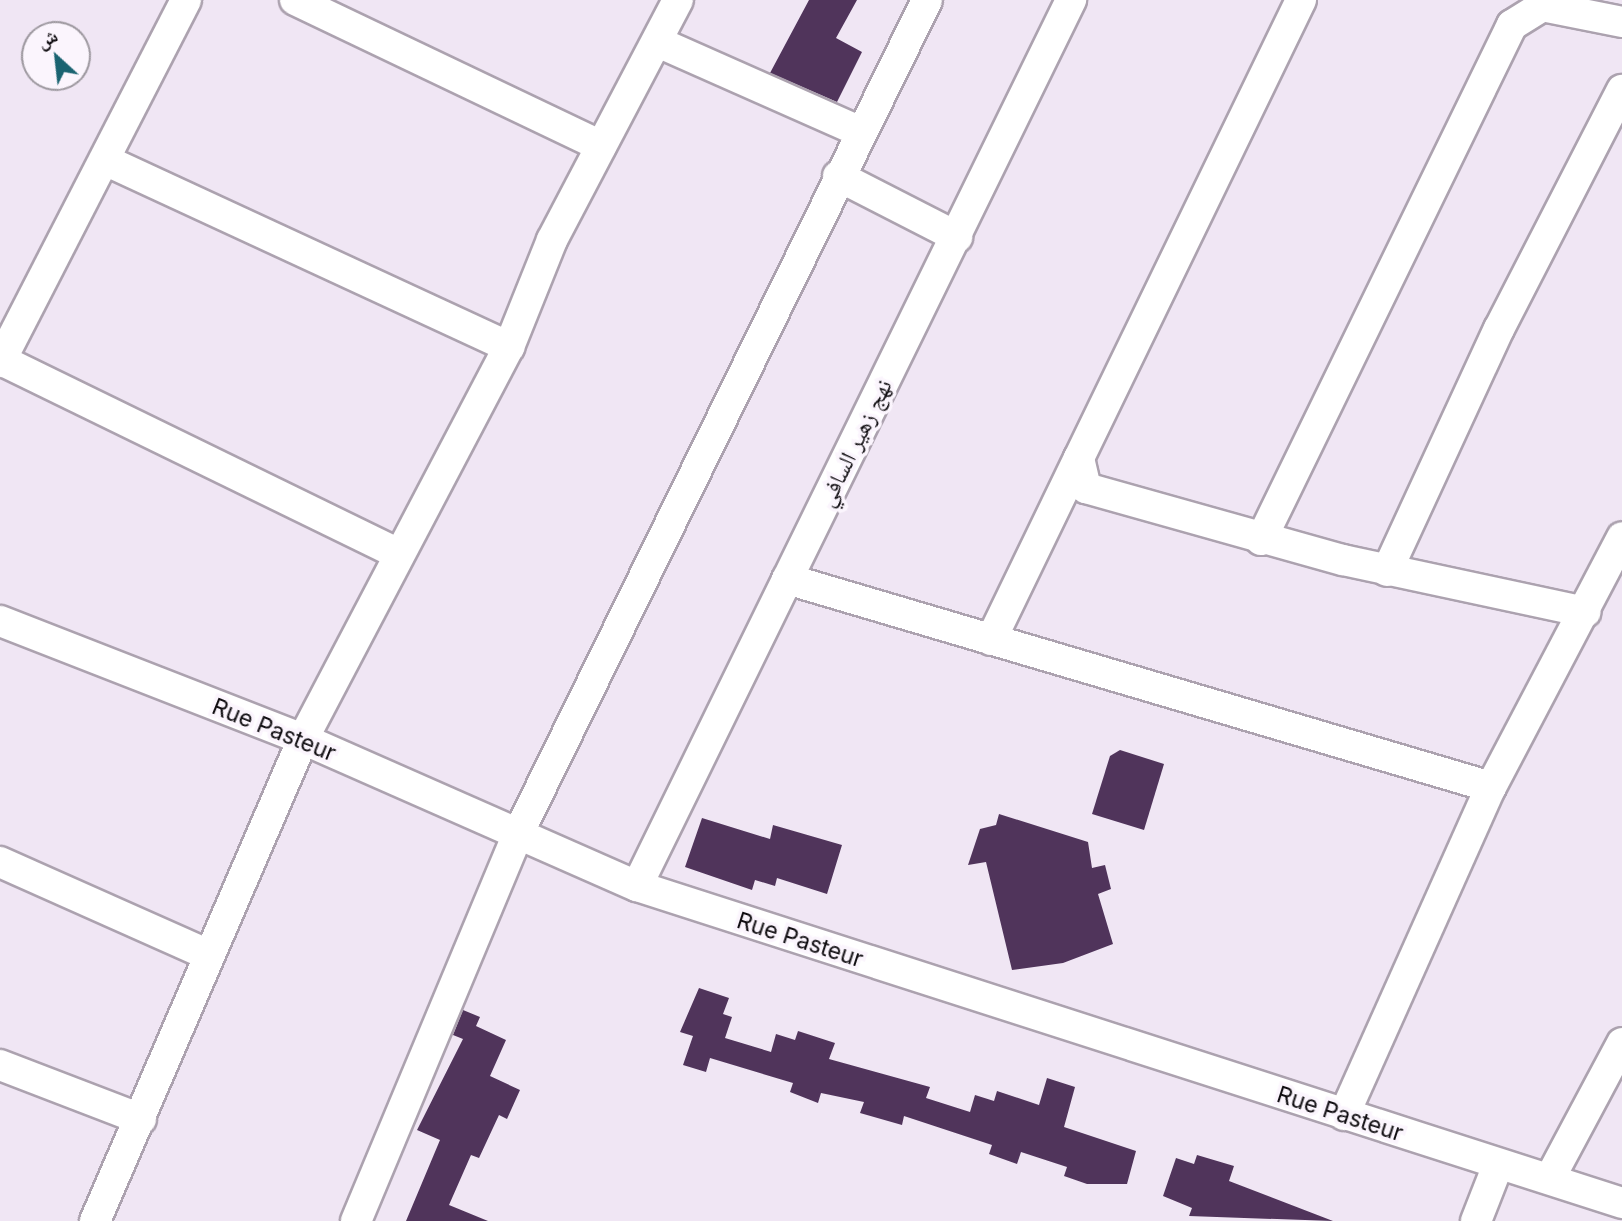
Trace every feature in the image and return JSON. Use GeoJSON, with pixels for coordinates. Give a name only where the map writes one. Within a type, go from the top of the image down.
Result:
{"type":"FeatureCollection","features":[{"type":"Feature","properties":{"kind":"street"},"geometry":{"type":"LineString","coordinates":[[186,0],[109,162],[1,361],[399,554]]}},
{"type":"Feature","properties":{"kind":"street"},"geometry":{"type":"LineString","coordinates":[[295,0],[601,146]]}},
{"type":"Feature","properties":{"kind":"street"},"geometry":{"type":"LineString","coordinates":[[95,1221],[303,739],[509,347],[552,240],[678,0]]}},
{"type":"Feature","properties":{"kind":"street"},"geometry":{"type":"LineString","coordinates":[[356,1221],[516,838],[859,131],[927,0]]}},
{"type":"Feature","properties":{"kind":"street","name":"نهج زهير السافي"},"geometry":{"type":"LineString","coordinates":[[637,886],[1072,0]]}},
{"type":"Feature","properties":{"kind":"street"},"geometry":{"type":"LineString","coordinates":[[991,639],[1301,0]]}},
{"type":"Feature","properties":{"kind":"street"},"geometry":{"type":"LineString","coordinates":[[1261,540],[1512,25],[1542,6],[1622,22]]}},
{"type":"Feature","properties":{"kind":"street"},"geometry":{"type":"LineString","coordinates":[[658,42],[859,131]]}},
{"type":"Feature","properties":{"kind":"street"},"geometry":{"type":"LineString","coordinates":[[1387,571],[1499,329],[1622,90]]}},
{"type":"Feature","properties":{"kind":"street"},"geometry":{"type":"LineString","coordinates":[[109,162],[509,347]]}},
{"type":"Feature","properties":{"kind":"street"},"geometry":{"type":"LineString","coordinates":[[838,176],[957,237]]}},
{"type":"Feature","properties":{"kind":"street"},"geometry":{"type":"LineString","coordinates":[[1079,458],[1086,488],[1261,540],[1387,571],[1585,611]]}},
{"type":"Feature","properties":{"kind":"street"},"geometry":{"type":"LineString","coordinates":[[1344,1115],[1491,787],[1622,537]]}},
{"type":"Feature","properties":{"kind":"street"},"geometry":{"type":"LineString","coordinates":[[787,579],[1491,787]]}},
{"type":"Feature","properties":{"kind":"street","name":"Rue Pasteur"},"geometry":{"type":"LineString","coordinates":[[0,621],[303,739],[516,838],[637,886],[1622,1203]]}},
{"type":"Feature","properties":{"kind":"street"},"geometry":{"type":"LineString","coordinates":[[0,862],[209,956]]}},
{"type":"Feature","properties":{"kind":"street"},"geometry":{"type":"LineString","coordinates":[[1550,1178],[1622,1043]]}},
{"type":"Feature","properties":{"kind":"street"},"geometry":{"type":"LineString","coordinates":[[0,1065],[141,1119]]}},
{"type":"Feature","properties":{"kind":"street"},"geometry":{"type":"LineString","coordinates":[[1476,1221],[1498,1165]]}},
{"type":"Feature","properties":{"kind":"building"},"geometry":{"type":"Polygon","coordinates":[[[809,0],[857,0],[836,38],[862,52],[837,102],[770,73],[809,0]]]}},
{"type":"Feature","properties":{"kind":"building"},"geometry":{"type":"Polygon","coordinates":[[[1120,750],[1164,764],[1144,830],[1092,814],[1110,756],[1120,750]]]}},
{"type":"Feature","properties":{"kind":"building"},"geometry":{"type":"Polygon","coordinates":[[[999,814],[1088,842],[1092,868],[1105,865],[1111,889],[1098,894],[1113,944],[1063,963],[1012,970],[986,862],[968,865],[980,829],[996,825],[999,814]]]}},
{"type":"Feature","properties":{"kind":"building"},"geometry":{"type":"Polygon","coordinates":[[[702,818],[770,839],[773,825],[842,845],[827,894],[777,878],[775,886],[755,880],[752,890],[685,867],[702,818]]]}},
{"type":"Feature","properties":{"kind":"building"},"geometry":{"type":"Polygon","coordinates":[[[699,988],[729,998],[723,1014],[732,1017],[725,1038],[771,1052],[776,1034],[795,1040],[798,1031],[835,1043],[829,1059],[930,1087],[926,1098],[970,1112],[975,1095],[994,1101],[997,1091],[1039,1105],[1047,1078],[1075,1087],[1064,1127],[1136,1151],[1127,1184],[1087,1184],[1064,1176],[1067,1167],[1021,1152],[1017,1164],[989,1154],[992,1145],[904,1116],[902,1125],[860,1113],[864,1102],[821,1093],[818,1103],[790,1092],[793,1083],[710,1058],[706,1072],[683,1065],[693,1036],[680,1032],[699,988]]]}},
{"type":"Feature","properties":{"kind":"building"},"geometry":{"type":"Polygon","coordinates":[[[463,1010],[480,1017],[476,1026],[506,1040],[490,1076],[520,1090],[507,1119],[499,1115],[479,1158],[471,1155],[449,1205],[488,1221],[406,1221],[440,1140],[417,1130],[463,1039],[453,1035],[463,1010]]]}},
{"type":"Feature","properties":{"kind":"building"},"geometry":{"type":"Polygon","coordinates":[[[1197,1155],[1234,1166],[1229,1181],[1333,1221],[1189,1216],[1192,1208],[1163,1196],[1176,1158],[1194,1164],[1197,1155]]]}}]}
